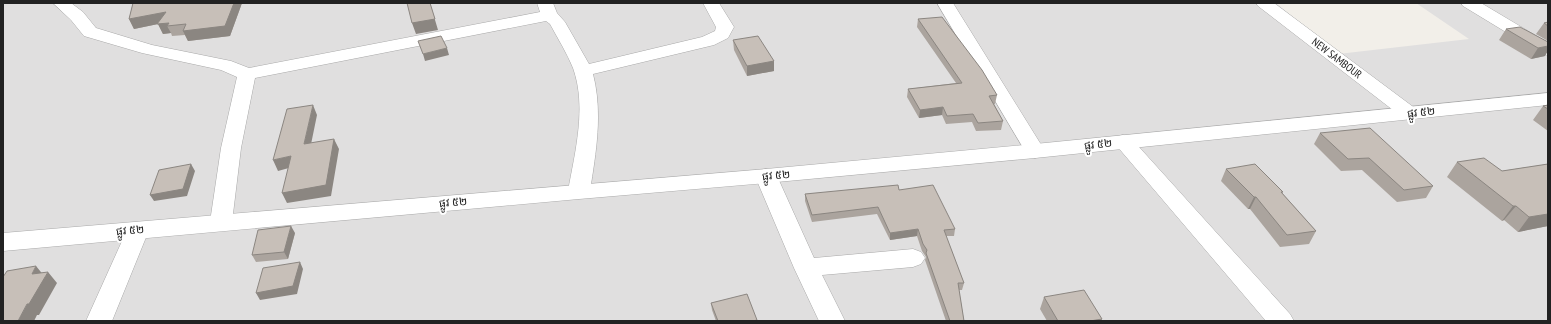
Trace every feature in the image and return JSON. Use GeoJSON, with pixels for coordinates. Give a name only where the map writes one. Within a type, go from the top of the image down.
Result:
{"type":"FeatureCollection","features":[{"type":"Feature","properties":{"kind":"street"},"geometry":{"type":"LineString","coordinates":[[61,3],[77,16],[90,32],[148,49],[225,65],[247,74],[548,9],[557,22],[583,71],[589,104],[585,151],[579,191]]}},
{"type":"Feature","properties":{"kind":"street"},"geometry":{"type":"LineString","coordinates":[[583,71],[708,41],[718,37],[722,34],[725,27],[711,3]]}},
{"type":"Feature","properties":{"kind":"street"},"geometry":{"type":"LineString","coordinates":[[945,3],[1035,151]]}},
{"type":"Feature","properties":{"kind":"street","name":"NEW SAMBOUR"},"geometry":{"type":"LineString","coordinates":[[1264,3],[1409,113]]}},
{"type":"Feature","properties":{"kind":"street"},"geometry":{"type":"LineString","coordinates":[[1469,3],[1548,50]]}},
{"type":"Feature","properties":{"kind":"street"},"geometry":{"type":"LineString","coordinates":[[221,222],[231,148],[247,74]]}},
{"type":"Feature","properties":{"kind":"street","name":"ផ្លូវ ៥២"},"geometry":{"type":"LineString","coordinates":[[3,242],[766,176],[1035,151],[1548,99]]}},
{"type":"Feature","properties":{"kind":"street"},"geometry":{"type":"LineString","coordinates":[[1123,141],[1281,321]]}},
{"type":"Feature","properties":{"kind":"street"},"geometry":{"type":"LineString","coordinates":[[766,176],[806,268],[832,321]]}},
{"type":"Feature","properties":{"kind":"street"},"geometry":{"type":"LineString","coordinates":[[99,321],[138,230]]}},
{"type":"Feature","properties":{"kind":"street"},"geometry":{"type":"LineString","coordinates":[[806,268],[913,258]]}},
{"type":"Feature","properties":{"kind":"shaded area"},"geometry":{"type":"Polygon","coordinates":[[[3,3],[1276,3],[1338,54],[1469,39],[1416,3],[1548,3],[1548,321],[3,321],[3,3]]]}},
{"type":"Feature","properties":{"kind":"building"},"geometry":{"type":"Polygon","coordinates":[[[133,3],[234,3],[225,26],[183,31],[186,24],[167,26],[169,23],[157,24],[166,12],[129,19],[133,3]]]}},
{"type":"Feature","properties":{"kind":"building"},"geometry":{"type":"Polygon","coordinates":[[[407,3],[430,3],[435,19],[412,23],[407,3]]]}},
{"type":"Feature","properties":{"kind":"building"},"geometry":{"type":"Polygon","coordinates":[[[942,17],[982,70],[997,95],[989,96],[1003,121],[978,123],[973,114],[947,116],[943,107],[920,110],[908,89],[962,83],[918,19],[942,17]]]}},
{"type":"Feature","properties":{"kind":"building"},"geometry":{"type":"Polygon","coordinates":[[[1520,27],[1548,42],[1548,46],[1538,48],[1506,29],[1520,27]]]}},
{"type":"Feature","properties":{"kind":"building"},"geometry":{"type":"Polygon","coordinates":[[[441,36],[447,48],[423,54],[418,41],[441,36]]]}},
{"type":"Feature","properties":{"kind":"building"},"geometry":{"type":"Polygon","coordinates":[[[758,36],[774,61],[747,66],[733,40],[758,36]]]}},
{"type":"Feature","properties":{"kind":"building"},"geometry":{"type":"Polygon","coordinates":[[[313,105],[304,144],[334,139],[326,185],[282,193],[291,156],[273,160],[287,109],[313,105]]]}},
{"type":"Feature","properties":{"kind":"building"},"geometry":{"type":"Polygon","coordinates":[[[1370,128],[1433,186],[1404,190],[1369,158],[1348,159],[1320,133],[1370,128]]]}},
{"type":"Feature","properties":{"kind":"building"},"geometry":{"type":"Polygon","coordinates":[[[1484,158],[1502,171],[1548,164],[1548,214],[1529,217],[1457,162],[1484,158]]]}},
{"type":"Feature","properties":{"kind":"building"},"geometry":{"type":"Polygon","coordinates":[[[191,164],[183,189],[150,195],[159,170],[191,164]]]}},
{"type":"Feature","properties":{"kind":"building"},"geometry":{"type":"Polygon","coordinates":[[[1255,164],[1283,192],[1281,192],[1316,231],[1287,235],[1256,197],[1254,197],[1226,169],[1255,164]]]}},
{"type":"Feature","properties":{"kind":"building"},"geometry":{"type":"Polygon","coordinates":[[[898,185],[899,190],[933,185],[955,229],[944,230],[964,283],[958,283],[964,321],[950,321],[926,253],[927,250],[923,244],[918,229],[890,233],[878,207],[812,215],[805,194],[898,185]]]}},
{"type":"Feature","properties":{"kind":"building"},"geometry":{"type":"Polygon","coordinates":[[[291,226],[284,252],[252,255],[258,230],[291,226]]]}},
{"type":"Feature","properties":{"kind":"building"},"geometry":{"type":"Polygon","coordinates":[[[300,262],[293,286],[256,293],[263,268],[300,262]]]}},
{"type":"Feature","properties":{"kind":"building"},"geometry":{"type":"Polygon","coordinates":[[[36,266],[32,274],[48,272],[29,304],[27,304],[18,321],[3,321],[3,277],[7,271],[36,266]]]}},
{"type":"Feature","properties":{"kind":"building"},"geometry":{"type":"Polygon","coordinates":[[[1084,290],[1102,319],[1090,321],[1058,321],[1044,297],[1084,290]]]}},
{"type":"Feature","properties":{"kind":"building"},"geometry":{"type":"Polygon","coordinates":[[[747,294],[757,320],[718,321],[711,303],[747,294]]]}}]}
